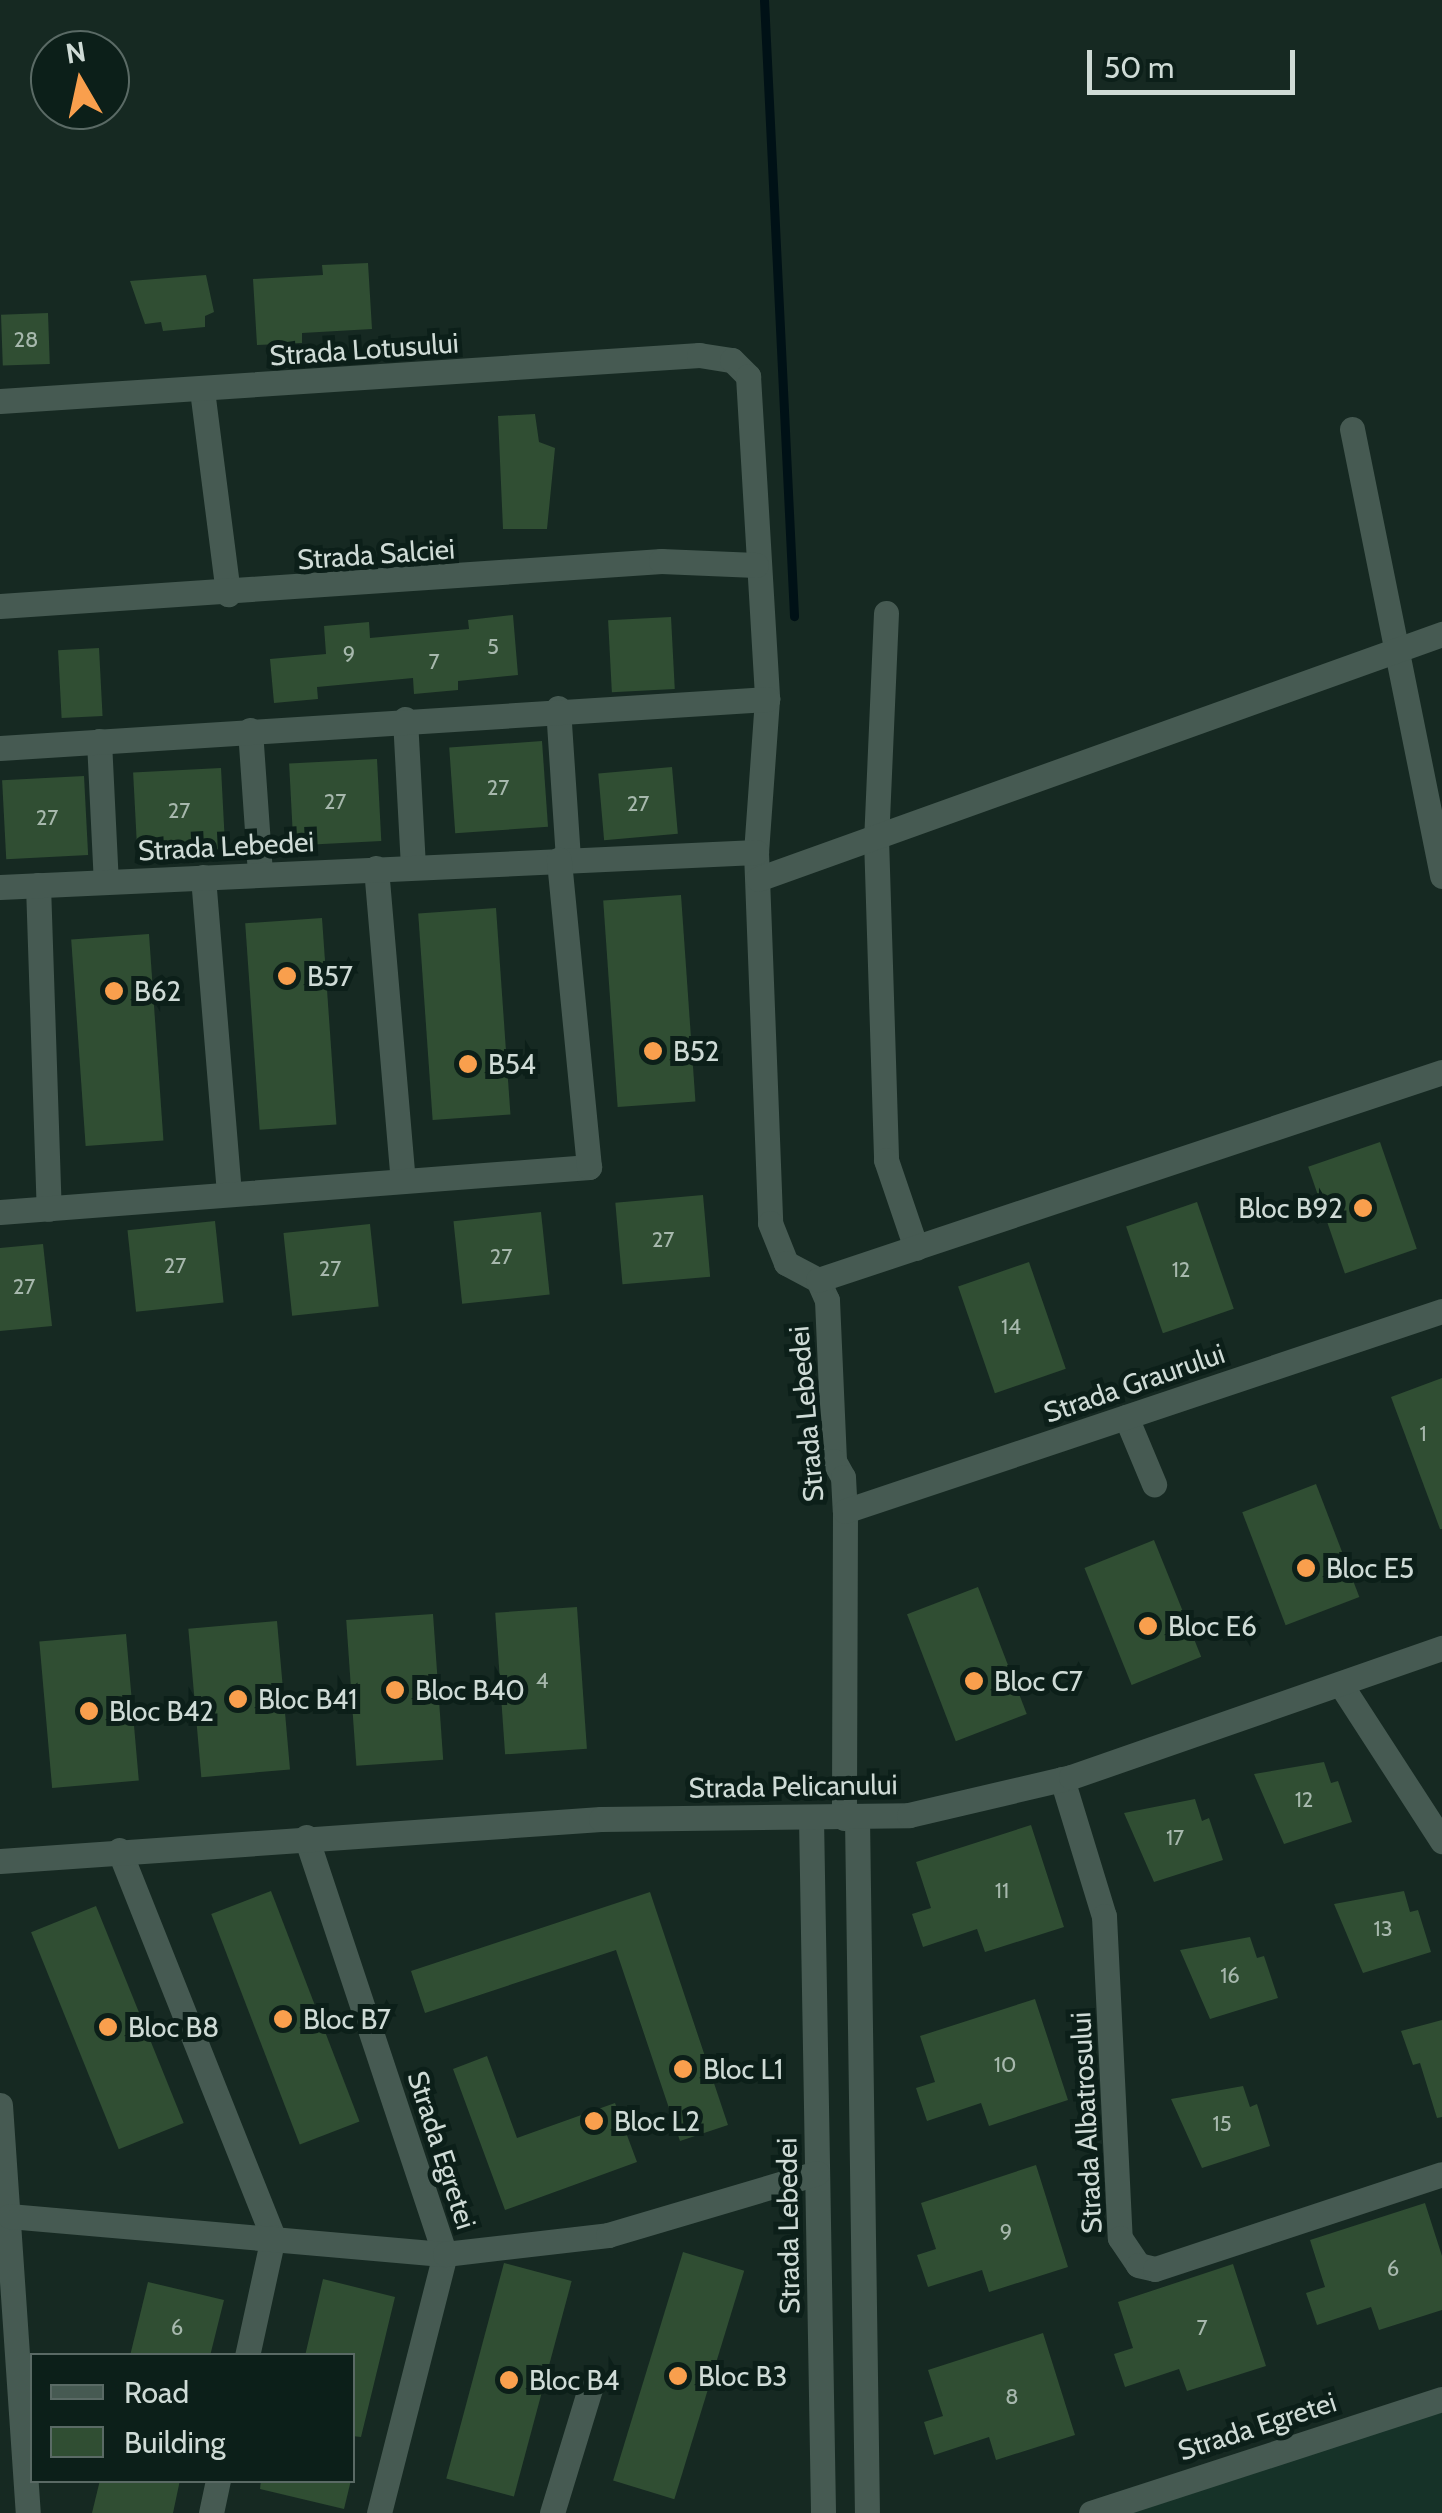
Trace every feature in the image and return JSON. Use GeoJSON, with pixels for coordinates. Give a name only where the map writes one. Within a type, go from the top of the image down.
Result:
{"type":"FeatureCollection","features":[{"type":"Feature","properties":{"kind":"street","name":"Strada Lotusului"},"geometry":{"type":"LineString","coordinates":[[0,400],[699,356],[732,360],[748,376],[756,565]]}},
{"type":"Feature","properties":{"kind":"street"},"geometry":{"type":"LineString","coordinates":[[202,390],[228,594]]}},
{"type":"Feature","properties":{"kind":"street"},"geometry":{"type":"LineString","coordinates":[[1352,429],[1442,876]]}},
{"type":"Feature","properties":{"kind":"street","name":"Strada Salciei"},"geometry":{"type":"LineString","coordinates":[[0,606],[228,594],[661,561],[756,565]]}},
{"type":"Feature","properties":{"kind":"street"},"geometry":{"type":"LineString","coordinates":[[756,565],[767,700],[756,852],[770,1224],[786,1263],[818,1280],[1442,1072]]}},
{"type":"Feature","properties":{"kind":"street"},"geometry":{"type":"LineString","coordinates":[[886,613],[876,838],[886,1160],[916,1248]]}},
{"type":"Feature","properties":{"kind":"street"},"geometry":{"type":"LineString","coordinates":[[758,879],[1442,634]]}},
{"type":"Feature","properties":{"kind":"street"},"geometry":{"type":"LineString","coordinates":[[0,748],[558,708],[767,700]]}},
{"type":"Feature","properties":{"kind":"street"},"geometry":{"type":"LineString","coordinates":[[0,1212],[588,1167],[564,859],[558,708]]}},
{"type":"Feature","properties":{"kind":"street"},"geometry":{"type":"LineString","coordinates":[[405,720],[412,866]]}},
{"type":"Feature","properties":{"kind":"street"},"geometry":{"type":"LineString","coordinates":[[250,730],[260,874]]}},
{"type":"Feature","properties":{"kind":"street"},"geometry":{"type":"LineString","coordinates":[[99,741],[106,882]]}},
{"type":"Feature","properties":{"kind":"street","name":"Strada Lebedei"},"geometry":{"type":"LineString","coordinates":[[0,887],[756,852]]}},
{"type":"Feature","properties":{"kind":"street"},"geometry":{"type":"LineString","coordinates":[[376,868],[403,1182]]}},
{"type":"Feature","properties":{"kind":"street"},"geometry":{"type":"LineString","coordinates":[[204,877],[230,1194]]}},
{"type":"Feature","properties":{"kind":"street"},"geometry":{"type":"LineString","coordinates":[[38,885],[48,1208]]}},
{"type":"Feature","properties":{"kind":"street","name":"Strada Lebedei"},"geometry":{"type":"LineString","coordinates":[[818,1280],[827,1300],[834,1462],[843,1477],[845,1511],[867,2513]]}},
{"type":"Feature","properties":{"kind":"street","name":"Strada Graurului"},"geometry":{"type":"LineString","coordinates":[[845,1511],[1442,1311]]}},
{"type":"Feature","properties":{"kind":"street"},"geometry":{"type":"LineString","coordinates":[[1126,1417],[1154,1484]]}},
{"type":"Feature","properties":{"kind":"street","name":"Strada Pelicanului"},"geometry":{"type":"LineString","coordinates":[[0,1860],[601,1819],[851,1818],[947,1808],[1062,1779],[1342,1686],[1442,1648]]}},
{"type":"Feature","properties":{"kind":"street"},"geometry":{"type":"LineString","coordinates":[[1342,1686],[1442,1841]]}},
{"type":"Feature","properties":{"kind":"street","name":"Strada Albatrosului"},"geometry":{"type":"LineString","coordinates":[[1062,1779],[1104,1916],[1120,2238],[1138,2264],[1155,2270],[1442,2174]]}},
{"type":"Feature","properties":{"kind":"street","name":"Strada Lebedei"},"geometry":{"type":"LineString","coordinates":[[811,1817],[822,2513]]}},
{"type":"Feature","properties":{"kind":"street","name":"Strada Egretei"},"geometry":{"type":"LineString","coordinates":[[306,1837],[445,2254],[379,2513]]}},
{"type":"Feature","properties":{"kind":"street"},"geometry":{"type":"LineString","coordinates":[[119,1850],[274,2237],[247,2353]]}},
{"type":"Feature","properties":{"kind":"street"},"geometry":{"type":"LineString","coordinates":[[0,2105],[28,2513]]}},
{"type":"Feature","properties":{"kind":"street","name":"Strada Egretei"},"geometry":{"type":"LineString","coordinates":[[9,2216],[445,2254],[608,2235],[816,2173]]}},
{"type":"Feature","properties":{"kind":"street"},"geometry":{"type":"LineString","coordinates":[[552,2513],[592,2382]]}},
{"type":"Feature","properties":{"kind":"street","name":"Strada Egretei"},"geometry":{"type":"LineString","coordinates":[[1091,2513],[1442,2399]]}},
{"type":"Feature","properties":{"kind":"street"},"geometry":{"type":"LineString","coordinates":[[211,2513],[217,2483]]}},
{"type":"Feature","properties":{"kind":"shaded area"},"geometry":{"type":"Polygon","coordinates":[[[1442,2395],[1442,2513],[1106,2513],[1442,2395]]]}},
{"type":"Feature","properties":{"kind":"building"},"geometry":{"type":"Polygon","coordinates":[[[368,263],[372,329],[302,333],[302,343],[257,345],[253,279],[323,275],[322,265],[368,263]]]}},
{"type":"Feature","properties":{"kind":"building"},"geometry":{"type":"Polygon","coordinates":[[[206,275],[214,312],[205,316],[205,327],[163,331],[161,322],[145,324],[130,281],[206,275]]]}},
{"type":"Feature","properties":{"kind":"building"},"geometry":{"type":"Polygon","coordinates":[[[48,313],[50,364],[3,366],[1,315],[48,313]]]}},
{"type":"Feature","properties":{"kind":"building"},"geometry":{"type":"Polygon","coordinates":[[[535,414],[539,442],[555,448],[547,529],[503,529],[498,416],[535,414]]]}},
{"type":"Feature","properties":{"kind":"building"},"geometry":{"type":"Polygon","coordinates":[[[513,615],[518,675],[458,681],[458,690],[414,694],[413,678],[317,687],[318,699],[274,703],[270,659],[326,654],[324,626],[369,622],[370,638],[469,629],[468,620],[513,615]]]}},
{"type":"Feature","properties":{"kind":"building"},"geometry":{"type":"Polygon","coordinates":[[[671,617],[675,689],[612,692],[608,620],[671,617]]]}},
{"type":"Feature","properties":{"kind":"building"},"geometry":{"type":"Polygon","coordinates":[[[99,648],[103,716],[62,718],[58,650],[99,648]]]}},
{"type":"Feature","properties":{"kind":"building"},"geometry":{"type":"Polygon","coordinates":[[[542,741],[548,827],[455,833],[449,747],[542,741]]]}},
{"type":"Feature","properties":{"kind":"building"},"geometry":{"type":"Polygon","coordinates":[[[377,759],[381,841],[293,845],[289,764],[377,759]]]}},
{"type":"Feature","properties":{"kind":"building"},"geometry":{"type":"Polygon","coordinates":[[[672,767],[678,834],[604,840],[598,773],[672,767]]]}},
{"type":"Feature","properties":{"kind":"building"},"geometry":{"type":"Polygon","coordinates":[[[221,768],[225,849],[137,853],[133,773],[221,768]]]}},
{"type":"Feature","properties":{"kind":"building"},"geometry":{"type":"Polygon","coordinates":[[[84,776],[88,855],[6,859],[2,780],[84,776]]]}},
{"type":"Feature","properties":{"kind":"building","name":"B52"},"geometry":{"type":"Polygon","coordinates":[[[681,895],[695,1101],[618,1107],[603,900],[681,895]]]}},
{"type":"Feature","properties":{"kind":"building","name":"B54"},"geometry":{"type":"Polygon","coordinates":[[[496,908],[510,1114],[433,1120],[418,913],[496,908]]]}},
{"type":"Feature","properties":{"kind":"building","name":"B57"},"geometry":{"type":"Polygon","coordinates":[[[322,918],[336,1124],[260,1130],[245,923],[322,918]]]}},
{"type":"Feature","properties":{"kind":"building","name":"B62"},"geometry":{"type":"Polygon","coordinates":[[[149,934],[163,1140],[86,1146],[71,939],[149,934]]]}},
{"type":"Feature","properties":{"kind":"building","name":"Bloc B92"},"geometry":{"type":"Polygon","coordinates":[[[1380,1142],[1417,1249],[1345,1274],[1308,1167],[1380,1142]]]}},
{"type":"Feature","properties":{"kind":"building"},"geometry":{"type":"Polygon","coordinates":[[[703,1195],[710,1277],[622,1284],[615,1203],[703,1195]]]}},
{"type":"Feature","properties":{"kind":"building"},"geometry":{"type":"Polygon","coordinates":[[[1197,1202],[1234,1309],[1163,1333],[1126,1226],[1197,1202]]]}},
{"type":"Feature","properties":{"kind":"building"},"geometry":{"type":"Polygon","coordinates":[[[541,1212],[550,1295],[462,1304],[453,1221],[541,1212]]]}},
{"type":"Feature","properties":{"kind":"building"},"geometry":{"type":"Polygon","coordinates":[[[215,1221],[224,1303],[136,1312],[127,1230],[215,1221]]]}},
{"type":"Feature","properties":{"kind":"building"},"geometry":{"type":"Polygon","coordinates":[[[370,1224],[379,1307],[292,1316],[283,1233],[370,1224]]]}},
{"type":"Feature","properties":{"kind":"building"},"geometry":{"type":"Polygon","coordinates":[[[43,1244],[52,1326],[0,1331],[0,1248],[43,1244]]]}},
{"type":"Feature","properties":{"kind":"building"},"geometry":{"type":"Polygon","coordinates":[[[1029,1262],[1066,1369],[995,1393],[958,1286],[1029,1262]]]}},
{"type":"Feature","properties":{"kind":"building"},"geometry":{"type":"Polygon","coordinates":[[[1442,1378],[1442,1529],[1440,1529],[1391,1397],[1442,1378]]]}},
{"type":"Feature","properties":{"kind":"building","name":"Bloc E5"},"geometry":{"type":"Polygon","coordinates":[[[1316,1484],[1359,1597],[1286,1625],[1242,1512],[1316,1484]]]}},
{"type":"Feature","properties":{"kind":"building","name":"Bloc E6"},"geometry":{"type":"Polygon","coordinates":[[[1154,1540],[1201,1657],[1132,1685],[1084,1568],[1154,1540]]]}},
{"type":"Feature","properties":{"kind":"building","name":"Bloc C7"},"geometry":{"type":"Polygon","coordinates":[[[978,1587],[1027,1714],[956,1741],[907,1614],[978,1587]]]}},
{"type":"Feature","properties":{"kind":"building"},"geometry":{"type":"Polygon","coordinates":[[[577,1607],[587,1749],[505,1754],[495,1613],[577,1607]]]}},
{"type":"Feature","properties":{"kind":"building","name":"Bloc B40"},"geometry":{"type":"Polygon","coordinates":[[[433,1614],[443,1760],[356,1766],[346,1620],[433,1614]]]}},
{"type":"Feature","properties":{"kind":"building","name":"Bloc B41"},"geometry":{"type":"Polygon","coordinates":[[[277,1621],[290,1769],[201,1777],[188,1629],[277,1621]]]}},
{"type":"Feature","properties":{"kind":"building","name":"Bloc B42"},"geometry":{"type":"Polygon","coordinates":[[[126,1634],[139,1780],[52,1788],[39,1642],[126,1634]]]}},
{"type":"Feature","properties":{"kind":"building"},"geometry":{"type":"Polygon","coordinates":[[[1324,1762],[1331,1783],[1338,1781],[1352,1822],[1284,1844],[1254,1774],[1324,1762]]]}},
{"type":"Feature","properties":{"kind":"building"},"geometry":{"type":"Polygon","coordinates":[[[1195,1799],[1202,1821],[1209,1818],[1223,1860],[1154,1882],[1124,1813],[1195,1799]]]}},
{"type":"Feature","properties":{"kind":"building"},"geometry":{"type":"Polygon","coordinates":[[[1031,1825],[1064,1927],[985,1952],[977,1929],[923,1947],[912,1914],[931,1908],[916,1862],[1031,1825]]]}},
{"type":"Feature","properties":{"kind":"building","name":"Bloc B7"},"geometry":{"type":"Polygon","coordinates":[[[271,1891],[360,2122],[300,2145],[211,1914],[271,1891]]]}},
{"type":"Feature","properties":{"kind":"building"},"geometry":{"type":"Polygon","coordinates":[[[1404,1891],[1410,1912],[1418,1910],[1431,1952],[1363,1973],[1334,1904],[1404,1891]]]}},
{"type":"Feature","properties":{"kind":"building","name":"Bloc L1"},"geometry":{"type":"Polygon","coordinates":[[[650,1892],[728,2125],[680,2141],[616,1950],[425,2013],[411,1971],[650,1892]]]}},
{"type":"Feature","properties":{"kind":"building","name":"Bloc B8"},"geometry":{"type":"Polygon","coordinates":[[[96,1906],[184,2123],[119,2149],[31,1932],[96,1906]]]}},
{"type":"Feature","properties":{"kind":"building"},"geometry":{"type":"Polygon","coordinates":[[[1250,1937],[1257,1958],[1264,1956],[1278,1998],[1210,2019],[1180,1950],[1250,1937]]]}},
{"type":"Feature","properties":{"kind":"building"},"geometry":{"type":"Polygon","coordinates":[[[1035,1999],[1068,2100],[989,2126],[981,2103],[927,2121],[916,2088],[935,2082],[920,2036],[1035,1999]]]}},
{"type":"Feature","properties":{"kind":"building"},"geometry":{"type":"Polygon","coordinates":[[[1442,2020],[1442,2117],[1437,2118],[1420,2063],[1413,2065],[1401,2031],[1442,2020]]]}},
{"type":"Feature","properties":{"kind":"building","name":"Bloc L2"},"geometry":{"type":"Polygon","coordinates":[[[487,2056],[517,2138],[615,2103],[637,2162],[505,2210],[453,2069],[487,2056]]]}},
{"type":"Feature","properties":{"kind":"building"},"geometry":{"type":"Polygon","coordinates":[[[1243,2086],[1250,2107],[1257,2104],[1270,2146],[1202,2168],[1171,2099],[1243,2086]]]}},
{"type":"Feature","properties":{"kind":"building"},"geometry":{"type":"Polygon","coordinates":[[[1036,2165],[1068,2267],[989,2292],[982,2270],[928,2287],[917,2255],[936,2249],[921,2203],[1036,2165]]]}},
{"type":"Feature","properties":{"kind":"building"},"geometry":{"type":"Polygon","coordinates":[[[1425,2203],[1442,2256],[1442,2310],[1379,2330],[1371,2307],[1317,2325],[1306,2293],[1325,2287],[1310,2240],[1425,2203]]]}},
{"type":"Feature","properties":{"kind":"building","name":"Bloc B3"},"geometry":{"type":"Polygon","coordinates":[[[683,2252],[744,2271],[674,2499],[613,2481],[683,2252]]]}},
{"type":"Feature","properties":{"kind":"building","name":"Bloc B4"},"geometry":{"type":"Polygon","coordinates":[[[504,2263],[572,2281],[514,2497],[446,2478],[504,2263]]]}},
{"type":"Feature","properties":{"kind":"building"},"geometry":{"type":"Polygon","coordinates":[[[1233,2264],[1266,2366],[1187,2391],[1179,2369],[1125,2387],[1114,2354],[1133,2348],[1118,2302],[1233,2264]]]}},
{"type":"Feature","properties":{"kind":"building"},"geometry":{"type":"Polygon","coordinates":[[[323,2279],[395,2297],[361,2437],[355,2436],[355,2353],[306,2353],[323,2279]]]}},
{"type":"Feature","properties":{"kind":"building"},"geometry":{"type":"Polygon","coordinates":[[[148,2282],[224,2300],[211,2353],[131,2353],[148,2282]]]}},
{"type":"Feature","properties":{"kind":"building"},"geometry":{"type":"Polygon","coordinates":[[[1043,2333],[1075,2435],[996,2460],[989,2437],[934,2455],[924,2422],[943,2416],[928,2370],[1043,2333]]]}},
{"type":"Feature","properties":{"kind":"building"},"geometry":{"type":"Polygon","coordinates":[[[99,2483],[179,2483],[173,2513],[92,2513],[99,2483]]]}},
{"type":"Feature","properties":{"kind":"building"},"geometry":{"type":"Polygon","coordinates":[[[261,2483],[350,2483],[344,2509],[260,2489],[261,2483]]]}},
{"type":"Feature","properties":{"kind":"waterway"},"geometry":{"type":"LineString","coordinates":[[764,0],[794,616]]}},
{"type":"Feature","properties":{"kind":"place","name":"B57"},"geometry":{"type":"Point","coordinates":[287,976]}},
{"type":"Feature","properties":{"kind":"place","name":"B62"},"geometry":{"type":"Point","coordinates":[114,991]}},
{"type":"Feature","properties":{"kind":"place","name":"B52"},"geometry":{"type":"Point","coordinates":[653,1051]}},
{"type":"Feature","properties":{"kind":"place","name":"B54"},"geometry":{"type":"Point","coordinates":[468,1064]}},
{"type":"Feature","properties":{"kind":"place","name":"Bloc B92"},"geometry":{"type":"Point","coordinates":[1363,1208]}},
{"type":"Feature","properties":{"kind":"place","name":"Bloc E5"},"geometry":{"type":"Point","coordinates":[1306,1568]}},
{"type":"Feature","properties":{"kind":"place","name":"Bloc E6"},"geometry":{"type":"Point","coordinates":[1148,1626]}},
{"type":"Feature","properties":{"kind":"place","name":"Bloc C7"},"geometry":{"type":"Point","coordinates":[974,1681]}},
{"type":"Feature","properties":{"kind":"place","name":"Bloc B40"},"geometry":{"type":"Point","coordinates":[395,1690]}},
{"type":"Feature","properties":{"kind":"place","name":"Bloc B41"},"geometry":{"type":"Point","coordinates":[238,1699]}},
{"type":"Feature","properties":{"kind":"place","name":"Bloc B42"},"geometry":{"type":"Point","coordinates":[89,1711]}},
{"type":"Feature","properties":{"kind":"place","name":"Bloc B7"},"geometry":{"type":"Point","coordinates":[283,2019]}},
{"type":"Feature","properties":{"kind":"place","name":"Bloc B8"},"geometry":{"type":"Point","coordinates":[108,2027]}},
{"type":"Feature","properties":{"kind":"place","name":"Bloc L1"},"geometry":{"type":"Point","coordinates":[683,2069]}},
{"type":"Feature","properties":{"kind":"place","name":"Bloc L2"},"geometry":{"type":"Point","coordinates":[594,2121]}},
{"type":"Feature","properties":{"kind":"place","name":"Bloc B3"},"geometry":{"type":"Point","coordinates":[678,2376]}},
{"type":"Feature","properties":{"kind":"place","name":"Bloc B4"},"geometry":{"type":"Point","coordinates":[509,2380]}}]}
